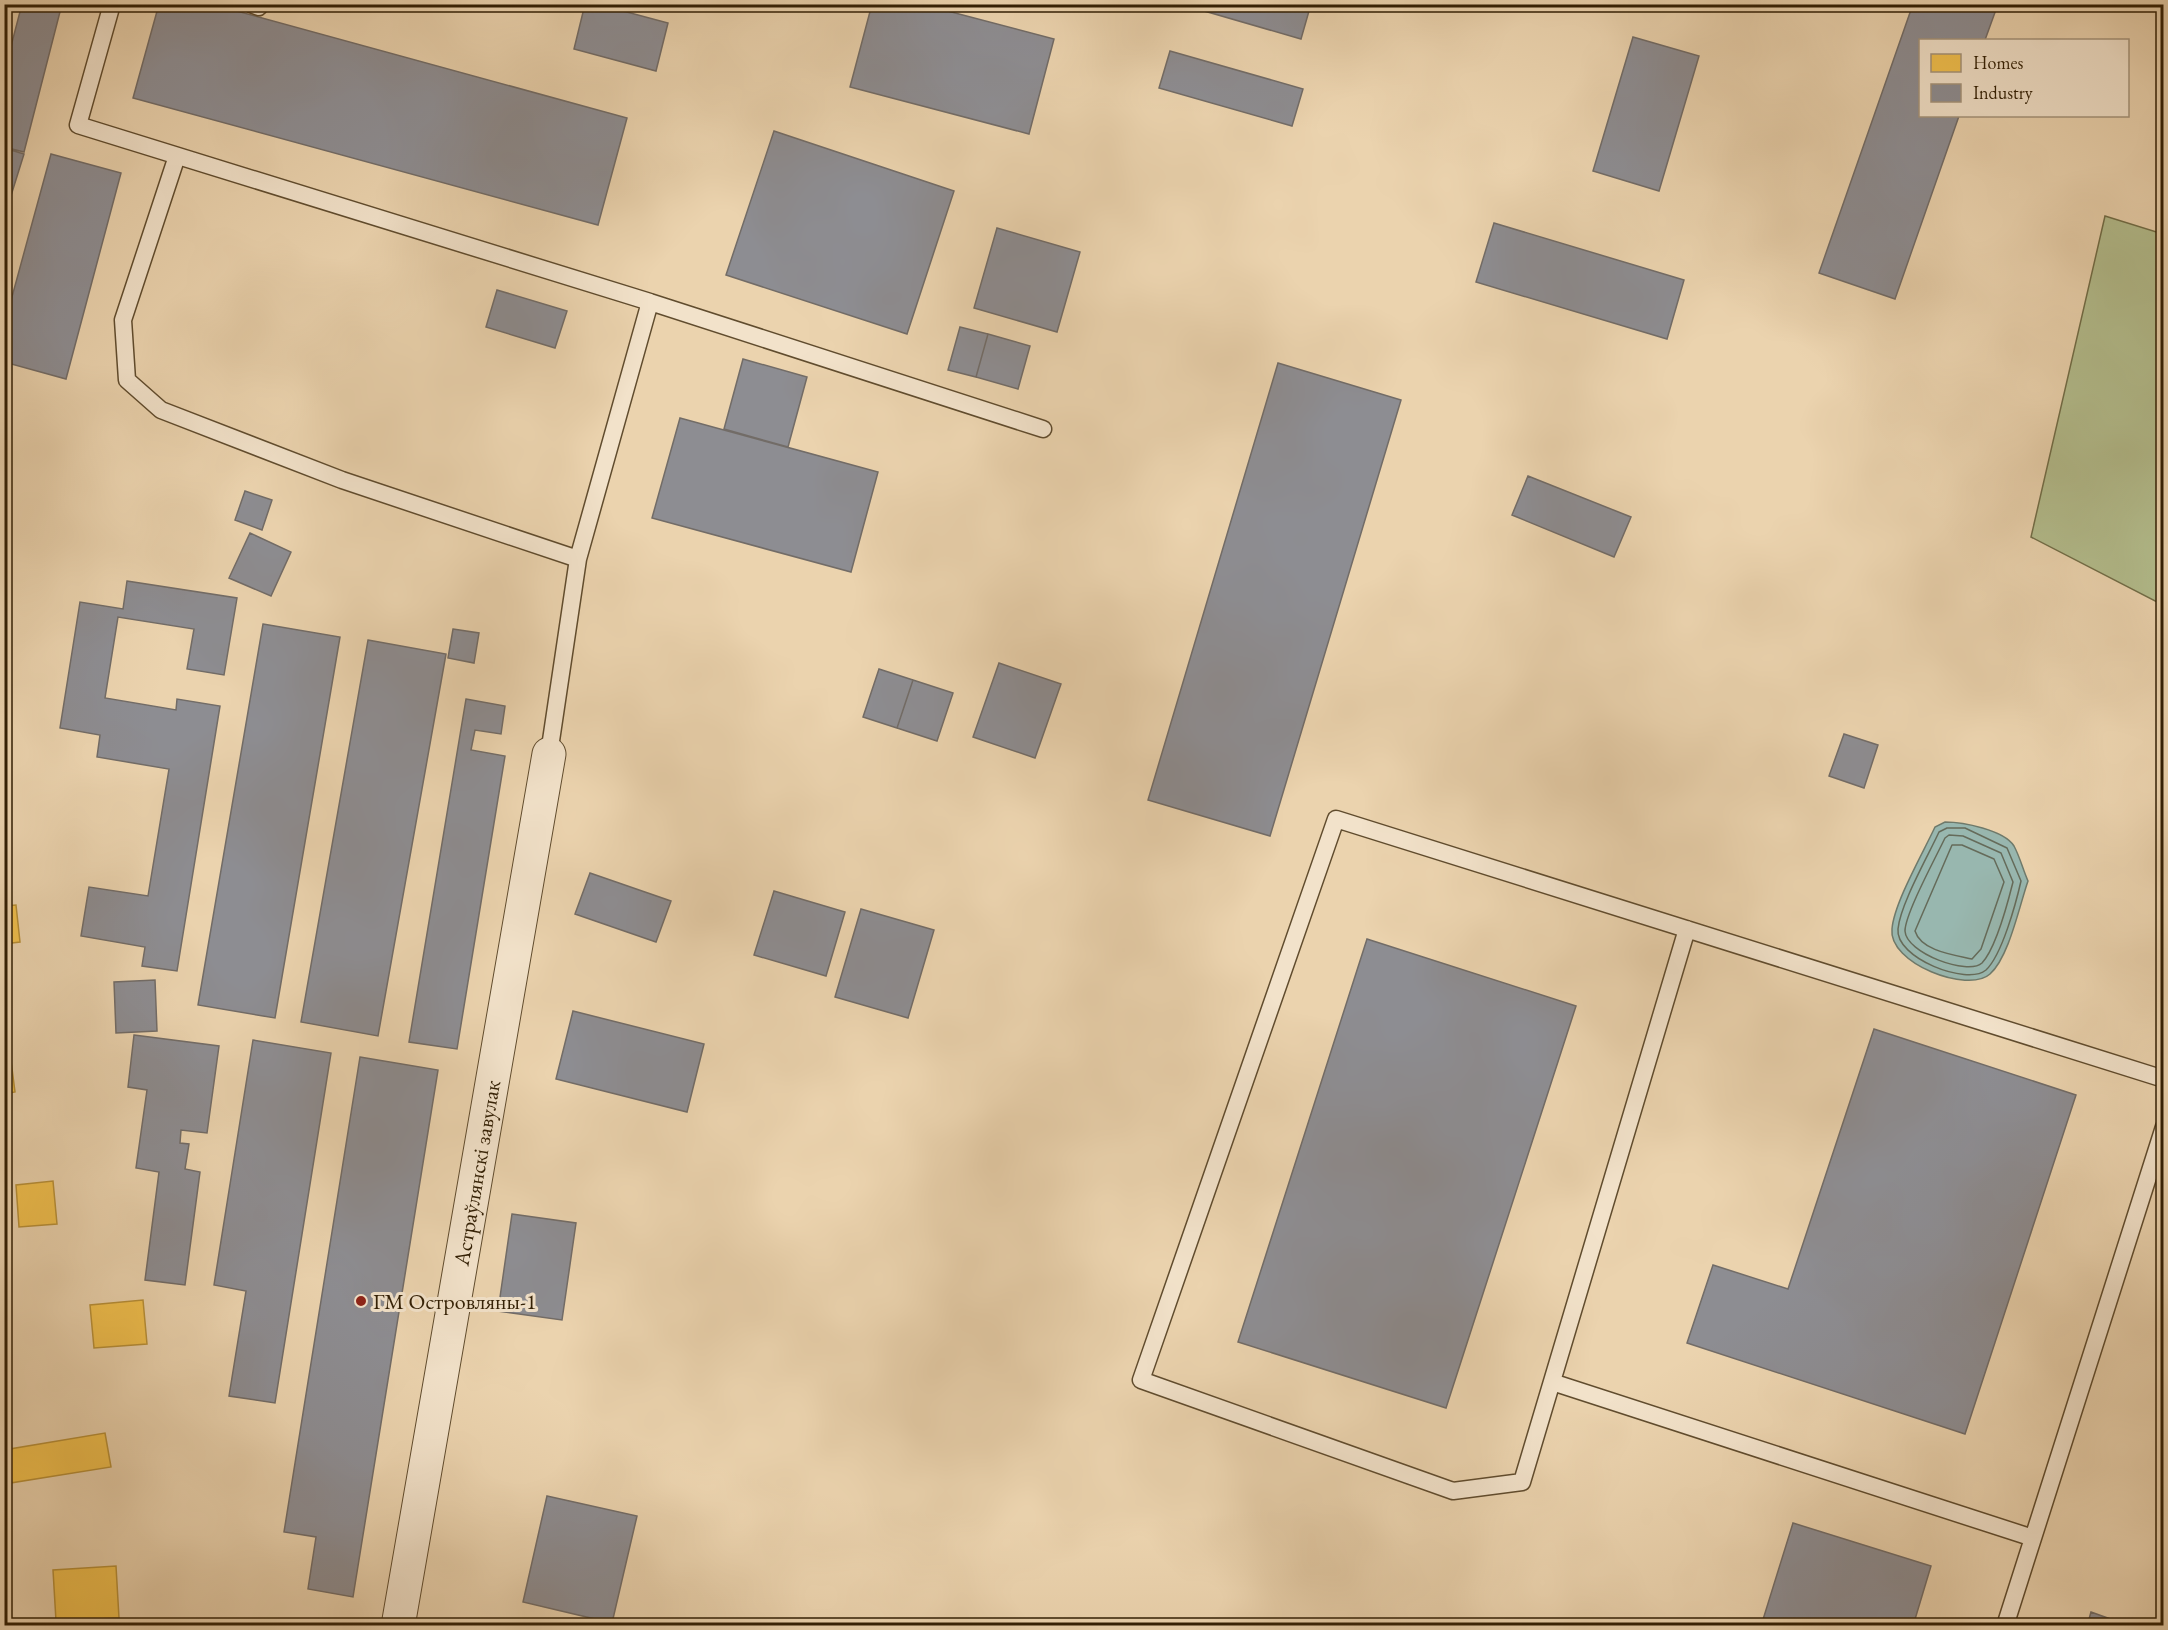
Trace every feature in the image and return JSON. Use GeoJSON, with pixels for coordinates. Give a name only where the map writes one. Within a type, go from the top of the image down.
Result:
{"type":"FeatureCollection","features":[{"type":"Feature","properties":{"kind":"street","name":"Астраўлянскі завулак"},"geometry":{"type":"LineString","coordinates":[[399,1626],[549,754]]}},
{"type":"Feature","properties":{"kind":"lane"},"geometry":{"type":"LineString","coordinates":[[112,4],[78,125],[650,302],[1043,429]]}},
{"type":"Feature","properties":{"kind":"lane"},"geometry":{"type":"LineString","coordinates":[[177,156],[123,320],[127,380],[161,410],[342,480],[578,559]]}},
{"type":"Feature","properties":{"kind":"lane"},"geometry":{"type":"LineString","coordinates":[[549,754],[578,559],[650,302]]}},
{"type":"Feature","properties":{"kind":"lane"},"geometry":{"type":"LineString","coordinates":[[1687,929],[1522,1482],[1453,1491],[1141,1380],[1336,819],[1687,929],[2163,1079]]}},
{"type":"Feature","properties":{"kind":"lane"},"geometry":{"type":"LineString","coordinates":[[2005,1626],[2163,1127]]}},
{"type":"Feature","properties":{"kind":"lane"},"geometry":{"type":"LineString","coordinates":[[1552,1382],[2033,1538]]}},
{"type":"Feature","properties":{"kind":"green space"},"geometry":{"type":"Polygon","coordinates":[[[2105,216],[2163,234],[2164,579],[2157,602],[2031,537],[2105,216]]]}},
{"type":"Feature","properties":{"kind":"water"},"geometry":{"type":"Polygon","coordinates":[[[1945,822],[1993,831],[2009,840],[2016,850],[2028,881],[2003,956],[1990,974],[1979,979],[1948,978],[1931,972],[1915,963],[1894,942],[1892,929],[1903,892],[1935,827],[1945,822]]]}},
{"type":"Feature","properties":{"kind":"building: Homes"},"geometry":{"type":"Polygon","coordinates":[[[16,905],[20,942],[4,944],[4,906],[16,905]]]}},
{"type":"Feature","properties":{"kind":"building: Homes"},"geometry":{"type":"Polygon","coordinates":[[[4,1053],[10,1053],[15,1092],[4,1094],[4,1053]]]}},
{"type":"Feature","properties":{"kind":"building: Homes"},"geometry":{"type":"Polygon","coordinates":[[[53,1181],[57,1224],[19,1227],[16,1185],[53,1181]]]}},
{"type":"Feature","properties":{"kind":"building: Homes"},"geometry":{"type":"Polygon","coordinates":[[[143,1300],[147,1344],[94,1348],[90,1305],[143,1300]]]}},
{"type":"Feature","properties":{"kind":"building: Homes"},"geometry":{"type":"Polygon","coordinates":[[[105,1433],[111,1467],[4,1484],[4,1450],[105,1433]]]}},
{"type":"Feature","properties":{"kind":"building: Homes"},"geometry":{"type":"Polygon","coordinates":[[[116,1566],[119,1618],[56,1621],[53,1570],[116,1566]]]}},
{"type":"Feature","properties":{"kind":"building: Homes"},"geometry":{"type":"Polygon","coordinates":[[[351,1620],[351,1626],[293,1626],[293,1623],[351,1620]]]}},
{"type":"Feature","properties":{"kind":"building: Industry"},"geometry":{"type":"Polygon","coordinates":[[[22,4],[62,4],[24,152],[4,147],[4,73],[22,4]]]}},
{"type":"Feature","properties":{"kind":"building: Industry"},"geometry":{"type":"Polygon","coordinates":[[[159,4],[211,4],[627,118],[598,225],[133,98],[159,4]]]}},
{"type":"Feature","properties":{"kind":"building: Industry"},"geometry":{"type":"Polygon","coordinates":[[[585,4],[597,4],[668,23],[656,71],[574,49],[585,4]]]}},
{"type":"Feature","properties":{"kind":"building: Industry"},"geometry":{"type":"Polygon","coordinates":[[[872,4],[921,4],[1054,39],[1029,134],[850,87],[872,4]]]}},
{"type":"Feature","properties":{"kind":"building: Industry"},"geometry":{"type":"Polygon","coordinates":[[[1180,4],[1311,4],[1301,39],[1180,4]]]}},
{"type":"Feature","properties":{"kind":"building: Industry"},"geometry":{"type":"Polygon","coordinates":[[[1913,4],[1998,4],[1985,39],[1919,39],[1919,117],[1959,117],[1895,299],[1819,273],[1913,4]]]}},
{"type":"Feature","properties":{"kind":"building: Industry"},"geometry":{"type":"Polygon","coordinates":[[[1633,37],[1699,56],[1659,191],[1593,171],[1633,37]]]}},
{"type":"Feature","properties":{"kind":"building: Industry"},"geometry":{"type":"Polygon","coordinates":[[[1170,51],[1303,89],[1292,126],[1159,88],[1170,51]]]}},
{"type":"Feature","properties":{"kind":"building: Industry"},"geometry":{"type":"Polygon","coordinates":[[[774,131],[954,191],[907,334],[726,275],[774,131]]]}},
{"type":"Feature","properties":{"kind":"building: Industry"},"geometry":{"type":"Polygon","coordinates":[[[4,148],[24,154],[4,218],[4,148]]]}},
{"type":"Feature","properties":{"kind":"building: Industry"},"geometry":{"type":"Polygon","coordinates":[[[51,154],[121,173],[66,379],[4,362],[4,326],[51,154]]]}},
{"type":"Feature","properties":{"kind":"building: Industry"},"geometry":{"type":"Polygon","coordinates":[[[1494,223],[1684,280],[1667,339],[1476,282],[1494,223]]]}},
{"type":"Feature","properties":{"kind":"building: Industry"},"geometry":{"type":"Polygon","coordinates":[[[997,228],[1080,252],[1057,332],[974,308],[997,228]]]}},
{"type":"Feature","properties":{"kind":"building: Industry"},"geometry":{"type":"Polygon","coordinates":[[[497,290],[567,311],[555,348],[486,327],[497,290]]]}},
{"type":"Feature","properties":{"kind":"building: Industry"},"geometry":{"type":"Polygon","coordinates":[[[960,327],[988,334],[976,377],[948,370],[960,327]]]}},
{"type":"Feature","properties":{"kind":"building: Industry"},"geometry":{"type":"Polygon","coordinates":[[[988,334],[1030,346],[1018,389],[976,377],[988,334]]]}},
{"type":"Feature","properties":{"kind":"building: Industry"},"geometry":{"type":"Polygon","coordinates":[[[743,359],[807,377],[788,447],[724,429],[743,359]]]}},
{"type":"Feature","properties":{"kind":"building: Industry"},"geometry":{"type":"Polygon","coordinates":[[[1278,363],[1401,400],[1270,836],[1148,800],[1278,363]]]}},
{"type":"Feature","properties":{"kind":"building: Industry"},"geometry":{"type":"Polygon","coordinates":[[[680,418],[878,472],[851,572],[652,518],[680,418]]]}},
{"type":"Feature","properties":{"kind":"building: Industry"},"geometry":{"type":"Polygon","coordinates":[[[1528,476],[1631,517],[1614,557],[1512,515],[1528,476]]]}},
{"type":"Feature","properties":{"kind":"building: Industry"},"geometry":{"type":"Polygon","coordinates":[[[245,491],[272,500],[262,530],[235,520],[245,491]]]}},
{"type":"Feature","properties":{"kind":"building: Industry"},"geometry":{"type":"Polygon","coordinates":[[[250,533],[291,552],[271,596],[229,578],[250,533]]]}},
{"type":"Feature","properties":{"kind":"building: Industry"},"geometry":{"type":"Polygon","coordinates":[[[127,581],[237,598],[224,675],[187,669],[194,629],[118,617],[105,698],[176,710],[177,699],[220,706],[177,971],[142,966],[145,947],[81,936],[89,887],[148,896],[169,769],[97,757],[100,735],[60,728],[80,602],[123,609],[127,581]]]}},
{"type":"Feature","properties":{"kind":"building: Industry"},"geometry":{"type":"Polygon","coordinates":[[[263,624],[340,637],[275,1018],[198,1005],[263,624]]]}},
{"type":"Feature","properties":{"kind":"building: Industry"},"geometry":{"type":"Polygon","coordinates":[[[453,629],[479,633],[474,663],[448,658],[453,629]]]}},
{"type":"Feature","properties":{"kind":"building: Industry"},"geometry":{"type":"Polygon","coordinates":[[[368,640],[446,654],[378,1036],[301,1022],[368,640]]]}},
{"type":"Feature","properties":{"kind":"building: Industry"},"geometry":{"type":"Polygon","coordinates":[[[999,663],[1061,684],[1035,758],[973,737],[999,663]]]}},
{"type":"Feature","properties":{"kind":"building: Industry"},"geometry":{"type":"Polygon","coordinates":[[[879,669],[913,680],[897,728],[863,717],[879,669]]]}},
{"type":"Feature","properties":{"kind":"building: Industry"},"geometry":{"type":"Polygon","coordinates":[[[913,680],[953,693],[937,741],[897,728],[913,680]]]}},
{"type":"Feature","properties":{"kind":"building: Industry"},"geometry":{"type":"Polygon","coordinates":[[[466,699],[505,706],[501,734],[475,730],[471,750],[505,756],[457,1049],[409,1042],[466,699]]]}},
{"type":"Feature","properties":{"kind":"building: Industry"},"geometry":{"type":"Polygon","coordinates":[[[1844,734],[1878,745],[1864,788],[1829,776],[1844,734]]]}},
{"type":"Feature","properties":{"kind":"building: Industry"},"geometry":{"type":"Polygon","coordinates":[[[590,873],[671,901],[656,942],[575,914],[590,873]]]}},
{"type":"Feature","properties":{"kind":"building: Industry"},"geometry":{"type":"Polygon","coordinates":[[[774,891],[845,912],[826,976],[754,955],[774,891]]]}},
{"type":"Feature","properties":{"kind":"building: Industry"},"geometry":{"type":"Polygon","coordinates":[[[861,909],[934,930],[908,1018],[835,997],[861,909]]]}},
{"type":"Feature","properties":{"kind":"building: Industry"},"geometry":{"type":"Polygon","coordinates":[[[1367,939],[1576,1006],[1446,1408],[1238,1342],[1367,939]]]}},
{"type":"Feature","properties":{"kind":"building: Industry"},"geometry":{"type":"Polygon","coordinates":[[[155,980],[157,1031],[116,1033],[114,982],[155,980]]]}},
{"type":"Feature","properties":{"kind":"building: Industry"},"geometry":{"type":"Polygon","coordinates":[[[573,1011],[704,1044],[687,1112],[556,1079],[573,1011]]]}},
{"type":"Feature","properties":{"kind":"building: Industry"},"geometry":{"type":"Polygon","coordinates":[[[1874,1029],[2076,1095],[1965,1434],[1687,1343],[1713,1265],[1788,1289],[1874,1029]]]}},
{"type":"Feature","properties":{"kind":"building: Industry"},"geometry":{"type":"Polygon","coordinates":[[[134,1035],[219,1046],[207,1133],[181,1130],[180,1143],[189,1144],[185,1169],[200,1172],[185,1285],[145,1280],[159,1172],[136,1168],[147,1090],[128,1087],[134,1035]]]}},
{"type":"Feature","properties":{"kind":"building: Industry"},"geometry":{"type":"Polygon","coordinates":[[[253,1040],[331,1053],[275,1403],[229,1396],[246,1291],[214,1285],[253,1040]]]}},
{"type":"Feature","properties":{"kind":"building: Industry","name":"ГМ Островляны-1"},"geometry":{"type":"Polygon","coordinates":[[[360,1057],[438,1070],[353,1597],[308,1589],[316,1537],[284,1532],[360,1057]]]}},
{"type":"Feature","properties":{"kind":"building: Industry"},"geometry":{"type":"Polygon","coordinates":[[[512,1214],[576,1223],[562,1320],[498,1311],[512,1214]]]}},
{"type":"Feature","properties":{"kind":"building: Industry"},"geometry":{"type":"Polygon","coordinates":[[[547,1496],[637,1516],[612,1623],[523,1602],[547,1496]]]}},
{"type":"Feature","properties":{"kind":"building: Industry"},"geometry":{"type":"Polygon","coordinates":[[[1793,1523],[1931,1566],[1913,1626],[1761,1626],[1793,1523]]]}},
{"type":"Feature","properties":{"kind":"building: Industry"},"geometry":{"type":"Polygon","coordinates":[[[2091,1612],[2130,1626],[2087,1626],[2091,1612]]]}},
{"type":"Feature","properties":{"kind":"place","name":"ГМ Островляны-1"},"geometry":{"type":"Point","coordinates":[361,1301]}}]}
